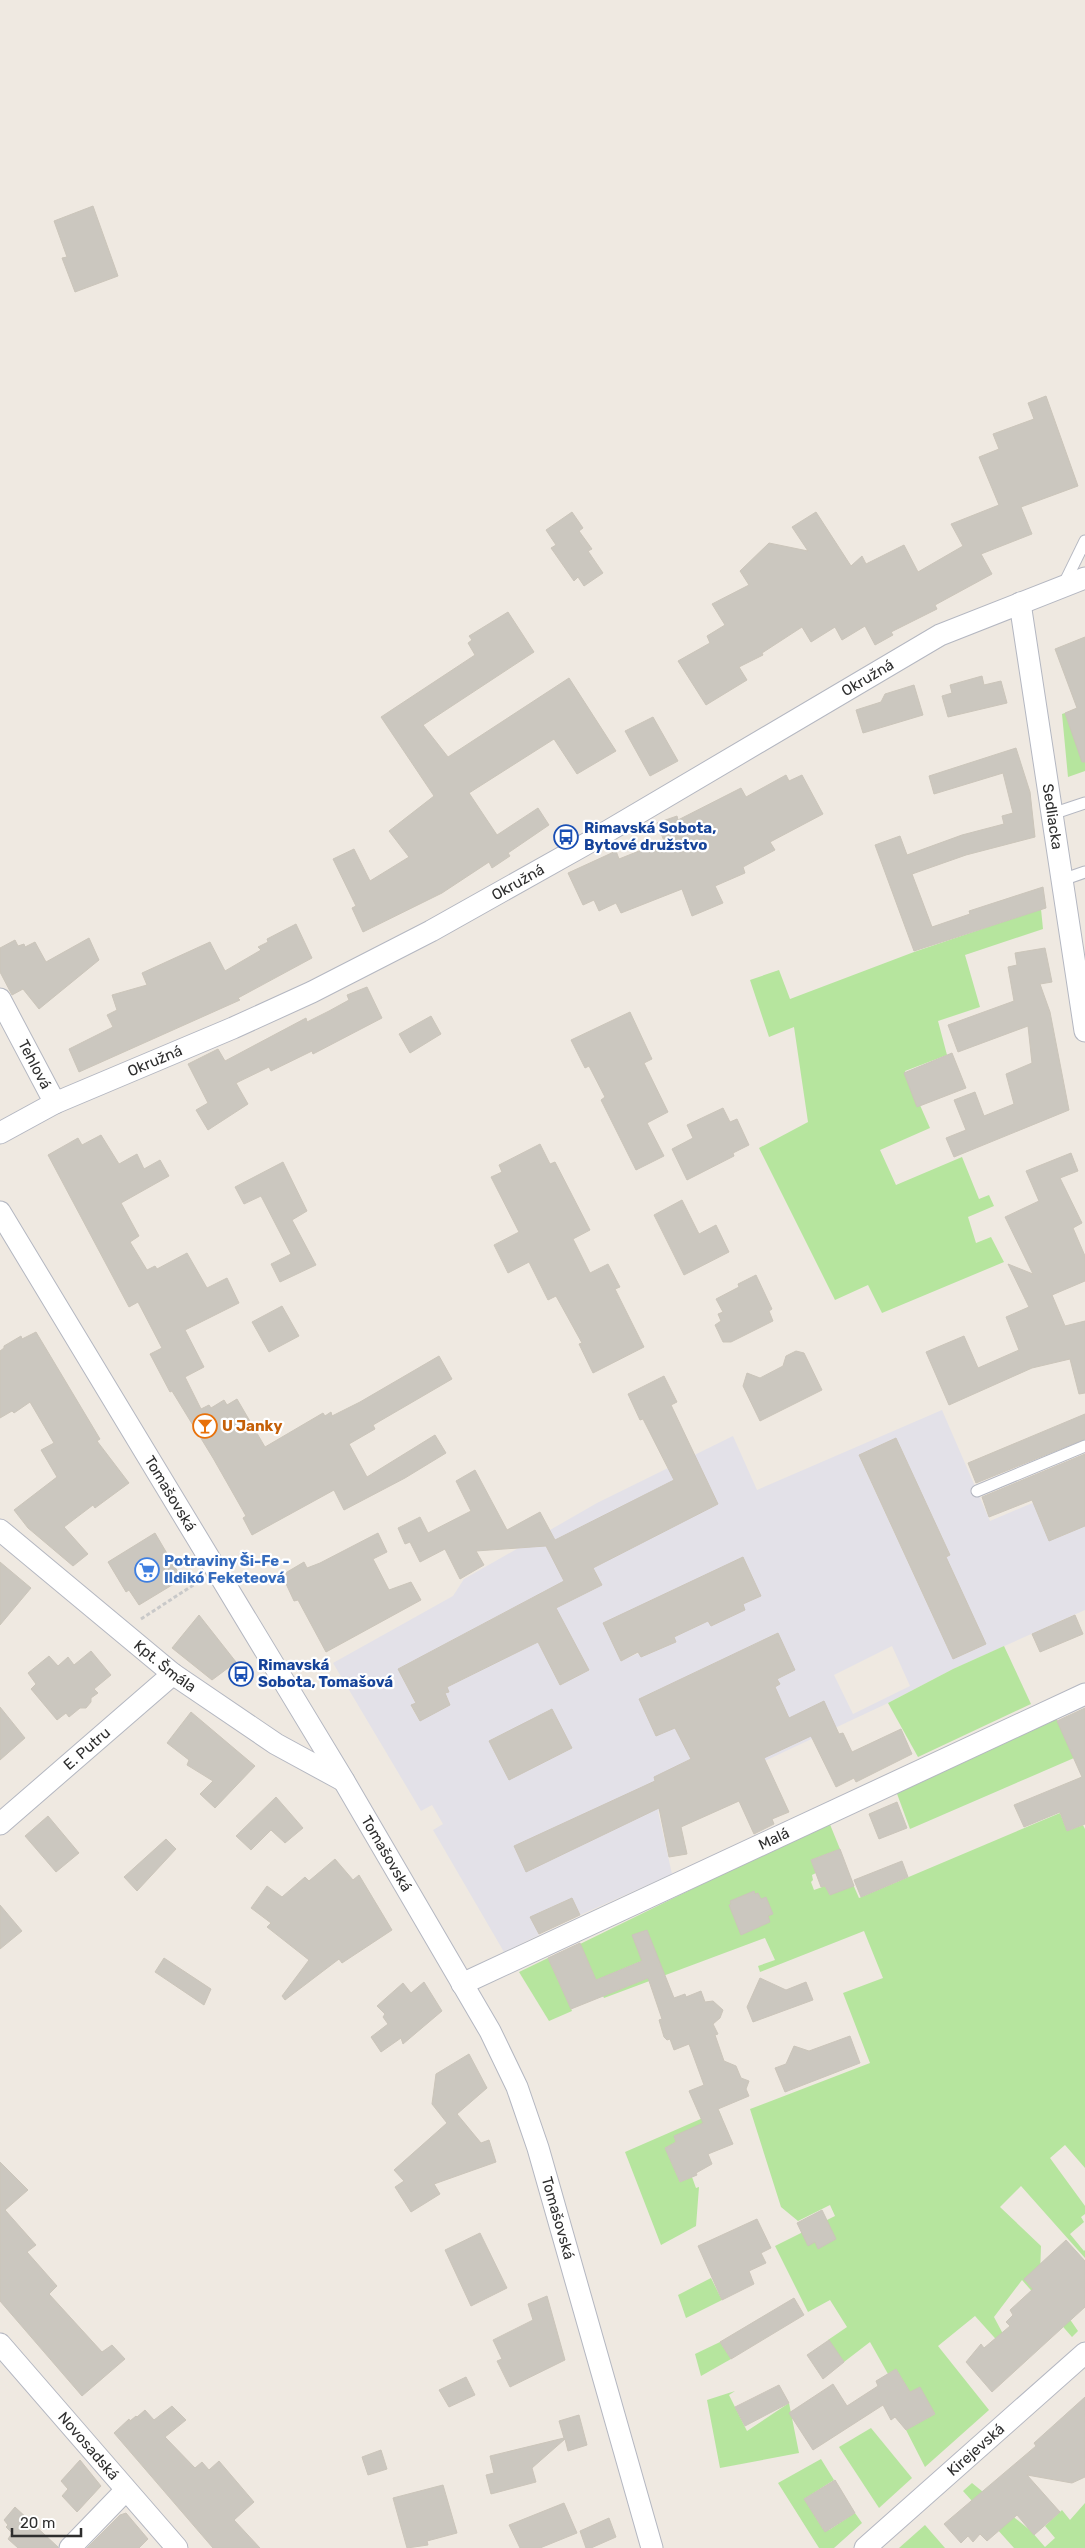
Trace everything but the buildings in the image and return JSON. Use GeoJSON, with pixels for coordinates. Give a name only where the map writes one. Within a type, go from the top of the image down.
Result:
{"type":"FeatureCollection","features":[{"type":"Feature","properties":{"kind":"street","name":"Okružná"},"geometry":{"type":"LineString","coordinates":[[0,1133],[55,1103],[233,1028],[312,992],[431,931],[586,844],[940,635],[1085,578]]}},
{"type":"Feature","properties":{"kind":"street","name":"Sedliacka"},"geometry":{"type":"LineString","coordinates":[[1020,603],[1085,1031]]}},
{"type":"Feature","properties":{"kind":"street","name":"Tehlová"},"geometry":{"type":"LineString","coordinates":[[0,999],[55,1103]]}},
{"type":"Feature","properties":{"kind":"street","name":"Tomašovská"},"geometry":{"type":"LineString","coordinates":[[0,1212],[344,1781],[490,2031],[516,2086],[538,2148],[652,2548]]}},
{"type":"Feature","properties":{"kind":"street","name":"Kpt. Šmála"},"geometry":{"type":"LineString","coordinates":[[0,1530],[173,1674],[276,1744],[344,1781]]}},
{"type":"Feature","properties":{"kind":"street","name":"E. Putru"},"geometry":{"type":"LineString","coordinates":[[0,1824],[173,1674]]}},
{"type":"Feature","properties":{"kind":"street","name":"Malá"},"geometry":{"type":"LineString","coordinates":[[462,1984],[1085,1694]]}},
{"type":"Feature","properties":{"kind":"street","name":"Novosadská"},"geometry":{"type":"LineString","coordinates":[[0,2344],[177,2548]]}},
{"type":"Feature","properties":{"kind":"street","name":"Kirejevská"},"geometry":{"type":"LineString","coordinates":[[865,2548],[1085,2353]]}},
{"type":"Feature","properties":{"kind":"street"},"geometry":{"type":"LineString","coordinates":[[70,2548],[126,2490]]}},
{"type":"Feature","properties":{"kind":"lane"},"geometry":{"type":"LineString","coordinates":[[1063,586],[1085,541]]}},
{"type":"Feature","properties":{"kind":"lane"},"geometry":{"type":"LineString","coordinates":[[1052,814],[1085,803]]}},
{"type":"Feature","properties":{"kind":"lane"},"geometry":{"type":"LineString","coordinates":[[1062,880],[1085,872]]}},
{"type":"Feature","properties":{"kind":"lane"},"geometry":{"type":"LineString","coordinates":[[977,1491],[1085,1446]]}},
{"type":"Feature","properties":{"kind":"path"},"geometry":{"type":"LineString","coordinates":[[122,1631],[194,1584]]}},
{"type":"Feature","properties":{"kind":"shaded area"},"geometry":{"type":"Polygon","coordinates":[[[942,1410],[990,1521],[1063,1490],[1085,1486],[1035,1508],[1049,1541],[1085,1526],[1085,1610],[953,1669],[888,1703],[658,1811],[672,1874],[580,1915],[572,1898],[531,1917],[539,1935],[504,1952],[433,1830],[443,1824],[432,1805],[421,1811],[333,1663],[453,1596],[464,1579],[597,1503],[733,1436],[757,1490],[942,1410]],[[896,1438],[859,1456],[953,1659],[986,1644],[946,1557],[950,1555],[896,1438]],[[743,1558],[604,1623],[621,1661],[639,1653],[642,1657],[676,1642],[674,1637],[708,1621],[711,1626],[745,1610],[743,1604],[760,1595],[743,1558]],[[546,1591],[398,1669],[416,1703],[411,1706],[419,1720],[450,1705],[445,1693],[449,1692],[447,1687],[538,1642],[560,1685],[589,1670],[546,1591]],[[892,1646],[834,1675],[853,1714],[910,1686],[892,1646]]]}},
{"type":"Feature","properties":{"kind":"green space"},"geometry":{"type":"Polygon","coordinates":[[[1065,713],[1072,732],[1085,728],[1085,771],[1068,777],[1062,714],[1065,713]]]}},
{"type":"Feature","properties":{"kind":"green space"},"geometry":{"type":"Polygon","coordinates":[[[1041,909],[1043,929],[965,955],[980,1007],[938,1021],[947,1055],[905,1071],[930,1128],[880,1150],[896,1185],[962,1157],[979,1199],[989,1195],[994,1206],[968,1217],[976,1243],[991,1237],[1004,1262],[882,1313],[868,1285],[835,1300],[759,1148],[808,1122],[794,1027],[769,1037],[750,980],[779,970],[790,999],[914,952],[1041,909]]]}},
{"type":"Feature","properties":{"kind":"green space"},"geometry":{"type":"Polygon","coordinates":[[[1004,1646],[1031,1704],[918,1757],[888,1703],[953,1669],[1004,1646]]]}},
{"type":"Feature","properties":{"kind":"green space"},"geometry":{"type":"Polygon","coordinates":[[[1055,1715],[1074,1758],[910,1829],[896,1791],[1055,1715]]]}},
{"type":"Feature","properties":{"kind":"green space"},"geometry":{"type":"Polygon","coordinates":[[[1060,1813],[1067,1831],[1083,1825],[1085,1829],[1085,2168],[1065,2145],[1050,2158],[1085,2206],[1085,2214],[1081,2217],[1084,2222],[1070,2234],[1085,2250],[1085,2258],[1021,2186],[1000,2207],[1041,2246],[1040,2276],[1078,2331],[1072,2337],[1022,2280],[994,2317],[1020,2366],[975,2316],[938,2346],[989,2410],[925,2467],[906,2430],[935,2414],[920,2388],[910,2392],[896,2369],[888,2374],[870,2342],[844,2362],[828,2340],[847,2327],[830,2300],[808,2312],[775,2246],[835,2216],[830,2205],[798,2221],[781,2207],[750,2109],[870,2063],[843,1993],[883,1978],[864,1931],[760,1972],[758,1966],[775,1960],[765,1938],[604,1998],[603,1996],[663,1972],[656,1955],[596,1980],[580,1944],[829,1822],[840,1849],[811,1860],[816,1873],[812,1875],[813,1880],[811,1882],[814,1890],[825,1886],[830,1895],[852,1882],[859,1898],[1060,1813]]]}},
{"type":"Feature","properties":{"kind":"green space"},"geometry":{"type":"Polygon","coordinates":[[[548,1958],[572,2011],[549,2021],[519,1972],[548,1958]]]}},
{"type":"Feature","properties":{"kind":"green space"},"geometry":{"type":"Polygon","coordinates":[[[719,2111],[722,2118],[674,2136],[676,2142],[665,2148],[680,2182],[692,2177],[696,2188],[699,2187],[696,2226],[661,2245],[625,2152],[719,2111]]]}},
{"type":"Feature","properties":{"kind":"green space"},"geometry":{"type":"Polygon","coordinates":[[[711,2278],[722,2300],[686,2318],[678,2295],[711,2278]]]}},
{"type":"Feature","properties":{"kind":"green space"},"geometry":{"type":"Polygon","coordinates":[[[720,2342],[731,2359],[701,2376],[695,2354],[720,2342]]]}},
{"type":"Feature","properties":{"kind":"green space"},"geometry":{"type":"Polygon","coordinates":[[[735,2391],[729,2395],[747,2431],[789,2403],[799,2453],[720,2468],[707,2400],[735,2391]]]}},
{"type":"Feature","properties":{"kind":"green space"},"geometry":{"type":"Polygon","coordinates":[[[871,2428],[912,2478],[879,2508],[839,2447],[871,2428]]]}},
{"type":"Feature","properties":{"kind":"green space"},"geometry":{"type":"Polygon","coordinates":[[[821,2459],[834,2480],[804,2499],[823,2529],[829,2530],[855,2513],[862,2523],[834,2548],[819,2548],[778,2483],[821,2459]]]}},
{"type":"Feature","properties":{"kind":"green space"},"geometry":{"type":"Polygon","coordinates":[[[972,2483],[1031,2531],[1045,2547],[1055,2538],[1045,2526],[1062,2510],[1070,2520],[1085,2503],[1085,2548],[1014,2548],[963,2491],[972,2483]]]}},
{"type":"Feature","properties":{"kind":"green space"},"geometry":{"type":"Polygon","coordinates":[[[925,2525],[945,2548],[899,2548],[925,2525]]]}},
{"type":"Feature","properties":{"kind":"place","name":"Rimavská Sobota, Bytové družstvo"},"geometry":{"type":"Point","coordinates":[566,837]}},
{"type":"Feature","properties":{"kind":"place","name":"U Janky"},"geometry":{"type":"Point","coordinates":[205,1426]}},
{"type":"Feature","properties":{"kind":"place","name":"Potraviny Ši-Fe - Ildikó Feketeová"},"geometry":{"type":"Point","coordinates":[147,1570]}},
{"type":"Feature","properties":{"kind":"place","name":"Rimavská Sobota, Tomašová"},"geometry":{"type":"Point","coordinates":[241,1674]}}]}
